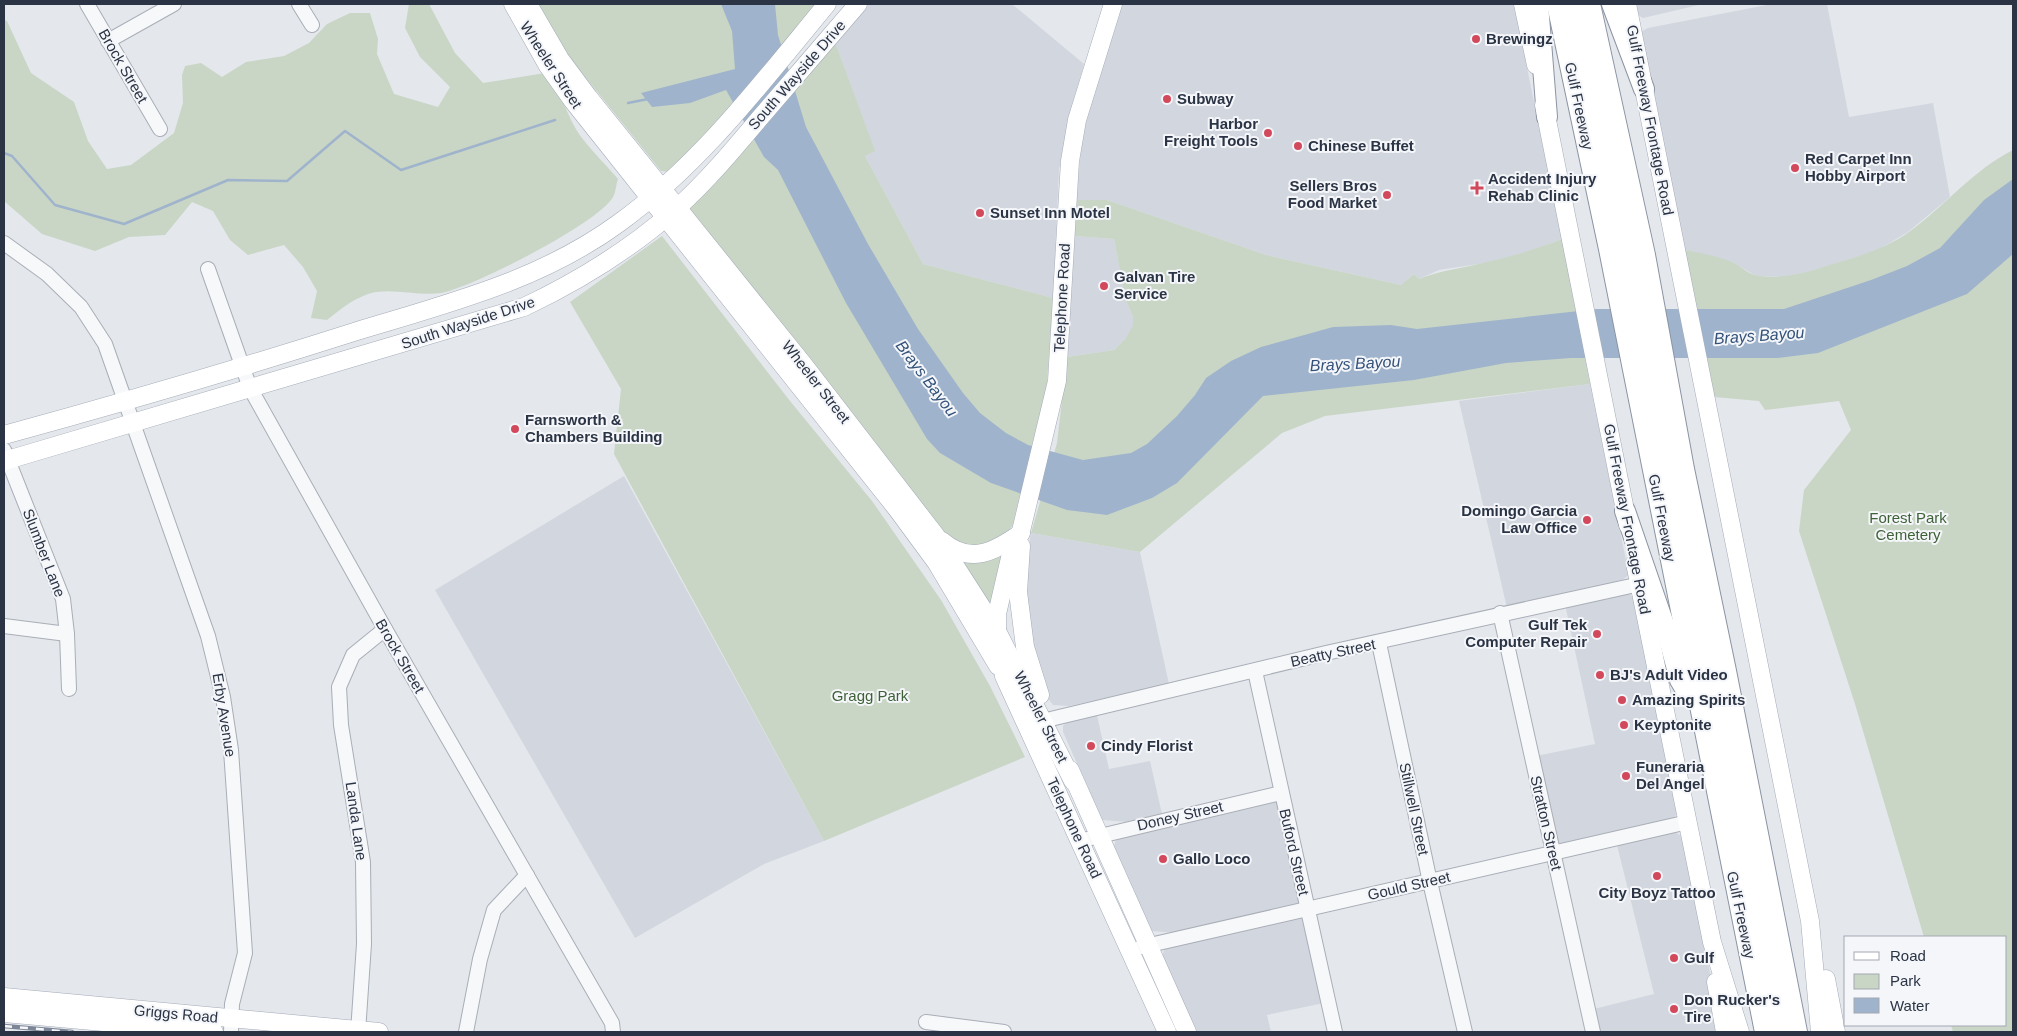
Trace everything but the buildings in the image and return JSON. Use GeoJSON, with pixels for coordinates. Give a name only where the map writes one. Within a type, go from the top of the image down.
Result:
{"type":"FeatureCollection","features":[{"type":"Feature","properties":{"kind":"highway"},"geometry":{"type":"LineString","coordinates":[[1538,4],[1547,116]]}},
{"type":"Feature","properties":{"kind":"highway","name":"Gulf Freeway"},"geometry":{"type":"LineString","coordinates":[[1557,4],[1627,251]]}},
{"type":"Feature","properties":{"kind":"highway","name":"Gulf Freeway"},"geometry":{"type":"LineString","coordinates":[[1574,4],[1627,251],[1668,470],[1791,1031]]}},
{"type":"Feature","properties":{"kind":"highway","name":"Gulf Freeway"},"geometry":{"type":"LineString","coordinates":[[1590,4],[1627,251]]}},
{"type":"Feature","properties":{"kind":"highway"},"geometry":{"type":"LineString","coordinates":[[1612,4],[1644,89]]}},
{"type":"Feature","properties":{"kind":"highway","name":"Gulf Freeway"},"geometry":{"type":"LineString","coordinates":[[1668,470],[1700,713],[1765,1032]]}},
{"type":"Feature","properties":{"kind":"highway"},"geometry":{"type":"LineString","coordinates":[[1625,511],[1669,639],[1680,680],[1700,713]]}},
{"type":"Feature","properties":{"kind":"main road","name":"Wheeler Street"},"geometry":{"type":"LineString","coordinates":[[513,4],[554,62],[589,98],[672,212],[936,536],[997,631],[1040,721]]}},
{"type":"Feature","properties":{"kind":"main road","name":"Wheeler Street"},"geometry":{"type":"LineString","coordinates":[[528,4],[554,62]]}},
{"type":"Feature","properties":{"kind":"main road","name":"South Wayside Drive"},"geometry":{"type":"LineString","coordinates":[[4,435],[126,402],[472,296],[520,279],[556,263],[619,224],[657,193],[706,146],[827,4]]}},
{"type":"Feature","properties":{"kind":"main road","name":"South Wayside Drive"},"geometry":{"type":"LineString","coordinates":[[5,457],[134,422],[524,306],[569,286],[611,259],[672,212],[719,166],[858,4]]}},
{"type":"Feature","properties":{"kind":"main road","name":"Telephone Road"},"geometry":{"type":"LineString","coordinates":[[1113,4],[1077,120],[1070,161],[1057,381],[1021,532],[1010,558],[1005,577],[998,614],[997,631],[1004,676],[1040,721],[1074,781],[1100,834],[1187,1032]]}},
{"type":"Feature","properties":{"kind":"main road","name":"Gulf Freeway Frontage Road"},"geometry":{"type":"LineString","coordinates":[[1524,4],[1712,942],[1740,1032]]}},
{"type":"Feature","properties":{"kind":"main road","name":"Gulf Freeway Frontage Road"},"geometry":{"type":"LineString","coordinates":[[1627,4],[1812,934],[1820,1032]]}},
{"type":"Feature","properties":{"kind":"main road","name":"Wheeler Street"},"geometry":{"type":"LineString","coordinates":[[672,212],[936,562],[1004,676]]}},
{"type":"Feature","properties":{"kind":"main road"},"geometry":{"type":"LineString","coordinates":[[556,263],[569,286]]}},
{"type":"Feature","properties":{"kind":"main road","name":"Telephone Road"},"geometry":{"type":"LineString","coordinates":[[1021,532],[1018,592],[1024,647],[1036,685],[1040,721],[1079,841],[1166,1032]]}},
{"type":"Feature","properties":{"kind":"main road"},"geometry":{"type":"LineString","coordinates":[[936,536],[953,550],[969,554],[989,552],[1021,532]]}},
{"type":"Feature","properties":{"kind":"main road"},"geometry":{"type":"LineString","coordinates":[[1812,934],[1823,966],[1836,1032]]}},
{"type":"Feature","properties":{"kind":"main road"},"geometry":{"type":"LineString","coordinates":[[1712,942],[1725,1032]]}},
{"type":"Feature","properties":{"kind":"main road","name":"Griggs Road"},"geometry":{"type":"LineString","coordinates":[[4,997],[231,1026],[379,1032]]}},
{"type":"Feature","properties":{"kind":"main road","name":"Griggs Road"},"geometry":{"type":"LineString","coordinates":[[4,1013],[214,1032]]}},
{"type":"Feature","properties":{"kind":"street","name":"Brock Street"},"geometry":{"type":"LineString","coordinates":[[87,4],[160,129]]}},
{"type":"Feature","properties":{"kind":"street"},"geometry":{"type":"LineString","coordinates":[[108,41],[174,4]]}},
{"type":"Feature","properties":{"kind":"street"},"geometry":{"type":"LineString","coordinates":[[299,4],[312,25]]}},
{"type":"Feature","properties":{"kind":"street","name":"Erby Avenue"},"geometry":{"type":"LineString","coordinates":[[4,244],[47,274],[80,307],[105,344],[208,636],[223,697],[231,750],[245,953],[232,1004],[231,1026]]}},
{"type":"Feature","properties":{"kind":"street","name":"Brock Street"},"geometry":{"type":"LineString","coordinates":[[208,269],[250,388],[385,629],[612,1023],[614,1032]]}},
{"type":"Feature","properties":{"kind":"street","name":"Slumber Lane"},"geometry":{"type":"LineString","coordinates":[[5,457],[62,599],[67,634],[69,689]]}},
{"type":"Feature","properties":{"kind":"street","name":"Beatty Street"},"geometry":{"type":"LineString","coordinates":[[1040,721],[1326,653],[1379,643],[1500,613],[1640,584]]}},
{"type":"Feature","properties":{"kind":"street","name":"Stratton Street"},"geometry":{"type":"LineString","coordinates":[[1500,613],[1594,1032]]}},
{"type":"Feature","properties":{"kind":"street"},"geometry":{"type":"LineString","coordinates":[[4,626],[67,634]]}},
{"type":"Feature","properties":{"kind":"street","name":"Landa Lane"},"geometry":{"type":"LineString","coordinates":[[358,1031],[364,944],[362,862],[341,725],[339,687],[353,655],[385,629]]}},
{"type":"Feature","properties":{"kind":"street","name":"Stillwell Street"},"geometry":{"type":"LineString","coordinates":[[1379,643],[1430,882],[1465,1032]]}},
{"type":"Feature","properties":{"kind":"street","name":"Buford Street"},"geometry":{"type":"LineString","coordinates":[[1255,671],[1335,1032]]}},
{"type":"Feature","properties":{"kind":"street","name":"Doney Street"},"geometry":{"type":"LineString","coordinates":[[1079,841],[1100,834],[1281,793]]}},
{"type":"Feature","properties":{"kind":"street","name":"Gould Street"},"geometry":{"type":"LineString","coordinates":[[1129,948],[1149,946],[1688,822]]}},
{"type":"Feature","properties":{"kind":"street"},"geometry":{"type":"LineString","coordinates":[[466,1032],[480,958],[494,910],[527,875]]}},
{"type":"Feature","properties":{"kind":"street"},"geometry":{"type":"LineString","coordinates":[[926,1022],[1004,1032]]}},
{"type":"Feature","properties":{"kind":"shaded area"},"geometry":{"type":"Polygon","coordinates":[[[864,4],[1012,4],[1084,64],[1069,116],[1059,170],[1053,298],[923,264],[865,156],[874,151],[835,42],[864,4]]]}},
{"type":"Feature","properties":{"kind":"shaded area"},"geometry":{"type":"Polygon","coordinates":[[[1120,4],[1514,4],[1562,239],[1528,252],[1485,263],[1439,270],[1419,279],[1414,274],[1401,285],[1266,255],[1107,200],[1076,200],[1082,141],[1091,97],[1120,4]]]}},
{"type":"Feature","properties":{"kind":"shaded area"},"geometry":{"type":"Polygon","coordinates":[[[1634,4],[1703,4],[1643,18],[1636,14],[1634,4]]]}},
{"type":"Feature","properties":{"kind":"shaded area"},"geometry":{"type":"Polygon","coordinates":[[[1772,4],[1827,4],[1849,117],[1933,103],[1950,197],[1908,232],[1876,251],[1808,272],[1784,277],[1756,276],[1732,262],[1684,250],[1640,36],[1642,31],[1648,28],[1772,4]]]}},
{"type":"Feature","properties":{"kind":"shaded area"},"geometry":{"type":"Polygon","coordinates":[[[1075,236],[1114,239],[1125,298],[1133,317],[1133,327],[1114,350],[1067,357],[1075,236]]]}},
{"type":"Feature","properties":{"kind":"shaded area"},"geometry":{"type":"Polygon","coordinates":[[[1590,384],[1629,575],[1622,580],[1507,608],[1459,401],[1590,384]]]}},
{"type":"Feature","properties":{"kind":"shaded area"},"geometry":{"type":"Polygon","coordinates":[[[624,476],[824,841],[764,864],[635,938],[435,590],[624,476]]]}},
{"type":"Feature","properties":{"kind":"shaded area"},"geometry":{"type":"Polygon","coordinates":[[[1031,533],[1140,552],[1169,684],[1069,706],[1053,705],[1047,697],[1026,626],[1025,568],[1031,533]]]}},
{"type":"Feature","properties":{"kind":"shaded area"},"geometry":{"type":"Polygon","coordinates":[[[1628,593],[1635,599],[1678,812],[1673,819],[1558,847],[1536,756],[1595,744],[1565,604],[1628,593]]]}},
{"type":"Feature","properties":{"kind":"shaded area"},"geometry":{"type":"Polygon","coordinates":[[[1096,711],[1109,769],[1150,761],[1162,814],[1128,822],[1102,820],[1063,732],[1063,726],[1068,721],[1096,711]]]}},
{"type":"Feature","properties":{"kind":"shaded area"},"geometry":{"type":"Polygon","coordinates":[[[1277,800],[1300,903],[1298,906],[1179,933],[1151,931],[1113,848],[1117,838],[1277,800]]]}},
{"type":"Feature","properties":{"kind":"shaded area"},"geometry":{"type":"Polygon","coordinates":[[[1672,831],[1682,836],[1722,1032],[1599,1032],[1594,1009],[1654,994],[1616,841],[1672,831]]]}},
{"type":"Feature","properties":{"kind":"shaded area"},"geometry":{"type":"Polygon","coordinates":[[[1298,915],[1305,918],[1324,1003],[1267,1015],[1271,1032],[1196,1032],[1162,958],[1164,950],[1168,947],[1298,915]]]}},
{"type":"Feature","properties":{"kind":"green space"},"geometry":{"type":"Polygon","coordinates":[[[409,4],[429,4],[455,53],[483,83],[545,73],[556,88],[582,138],[618,179],[613,197],[603,208],[584,222],[533,253],[479,280],[456,289],[433,294],[392,291],[376,292],[356,299],[327,320],[311,318],[317,291],[303,267],[284,245],[248,255],[230,240],[213,211],[192,202],[165,235],[129,237],[95,251],[42,234],[4,201],[4,20],[7,21],[31,73],[74,102],[88,141],[107,169],[131,165],[174,133],[183,103],[182,75],[185,66],[201,63],[222,77],[246,62],[284,56],[309,43],[327,24],[350,13],[370,13],[378,39],[377,54],[394,94],[438,107],[450,87],[420,57],[405,28],[409,4]]]}},
{"type":"Feature","properties":{"kind":"green space"},"geometry":{"type":"Polygon","coordinates":[[[538,4],[817,4],[681,164],[669,172],[661,171],[557,42],[538,4]]]}},
{"type":"Feature","properties":{"kind":"green space"},"geometry":{"type":"Polygon","coordinates":[[[835,42],[875,151],[865,156],[923,264],[1053,298],[1047,384],[1013,524],[1001,540],[994,544],[979,547],[951,542],[688,209],[693,198],[755,139],[835,42]]]}},
{"type":"Feature","properties":{"kind":"green space","name":"Forest Park Cemetery"},"geometry":{"type":"Polygon","coordinates":[[[2013,150],[2013,1032],[1953,1032],[1951,1026],[2007,1026],[2007,936],[1924,936],[1855,704],[1799,531],[1804,490],[1851,430],[1839,401],[1765,410],[1759,401],[1714,397],[1684,250],[1726,260],[1759,276],[1786,276],[1803,273],[1870,252],[1900,238],[1999,158],[2013,150]]]}},
{"type":"Feature","properties":{"kind":"green space"},"geometry":{"type":"Polygon","coordinates":[[[1076,200],[1107,200],[1266,255],[1401,285],[1414,274],[1419,279],[1444,271],[1516,255],[1562,239],[1590,384],[1325,416],[1282,433],[1140,552],[1031,533],[1057,443],[1067,357],[1114,350],[1125,339],[1133,326],[1133,317],[1125,298],[1114,239],[1075,236],[1076,200]]]}},
{"type":"Feature","properties":{"kind":"green space","name":"Gragg Park"},"geometry":{"type":"Polygon","coordinates":[[[662,236],[790,401],[872,501],[941,600],[990,686],[1025,757],[824,841],[614,454],[621,389],[570,302],[662,236]]]}},
{"type":"Feature","properties":{"kind":"green space"},"geometry":{"type":"Polygon","coordinates":[[[1003,551],[994,607],[989,606],[961,561],[1003,551]]]}},
{"type":"Feature","properties":{"kind":"water","name":"Brays Bayou"},"geometry":{"type":"Polygon","coordinates":[[[721,4],[775,4],[778,35],[806,127],[868,244],[918,329],[963,393],[980,413],[1006,433],[1028,445],[1083,460],[1131,453],[1147,444],[1177,416],[1195,395],[1206,378],[1231,361],[1261,347],[1333,327],[1391,325],[1417,329],[1597,309],[1784,309],[1907,266],[1940,248],[1984,200],[2013,179],[2013,254],[1967,294],[1818,353],[1777,358],[1571,358],[1506,363],[1414,380],[1263,396],[1177,483],[1152,498],[1107,515],[1067,510],[991,483],[940,453],[927,439],[846,303],[778,170],[764,157],[726,90],[690,103],[652,107],[641,93],[735,69],[732,31],[721,4]]]}},
{"type":"Feature","properties":{"kind":"waterway"},"geometry":{"type":"LineString","coordinates":[[628,103],[648,99]]}},
{"type":"Feature","properties":{"kind":"waterway"},"geometry":{"type":"LineString","coordinates":[[4,153],[12,156],[55,205],[124,224],[228,180],[287,181],[345,131],[401,170],[555,120]]}},
{"type":"Feature","properties":{"kind":"railway"},"geometry":{"type":"LineString","coordinates":[[4,1026],[72,1032]]}},
{"type":"Feature","properties":{"kind":"place","name":"Brewingz"},"geometry":{"type":"Point","coordinates":[1476,39]}},
{"type":"Feature","properties":{"kind":"place","name":"Subway"},"geometry":{"type":"Point","coordinates":[1167,99]}},
{"type":"Feature","properties":{"kind":"place","name":"Harbor Freight Tools"},"geometry":{"type":"Point","coordinates":[1268,133]}},
{"type":"Feature","properties":{"kind":"place","name":"Chinese Buffet"},"geometry":{"type":"Point","coordinates":[1298,146]}},
{"type":"Feature","properties":{"kind":"place","name":"Red Carpet Inn Hobby Airport"},"geometry":{"type":"Point","coordinates":[1795,168]}},
{"type":"Feature","properties":{"kind":"place","name":"Accident Injury Rehab Clinic"},"geometry":{"type":"Point","coordinates":[1477,188]}},
{"type":"Feature","properties":{"kind":"place","name":"Sellers Bros Food Market"},"geometry":{"type":"Point","coordinates":[1387,195]}},
{"type":"Feature","properties":{"kind":"place","name":"Sunset Inn Motel"},"geometry":{"type":"Point","coordinates":[980,213]}},
{"type":"Feature","properties":{"kind":"place","name":"Galvan Tire Service"},"geometry":{"type":"Point","coordinates":[1104,286]}},
{"type":"Feature","properties":{"kind":"place","name":"Farnsworth & Chambers Building"},"geometry":{"type":"Point","coordinates":[515,429]}},
{"type":"Feature","properties":{"kind":"place","name":"Domingo Garcia Law Office"},"geometry":{"type":"Point","coordinates":[1587,520]}},
{"type":"Feature","properties":{"kind":"place","name":"Gulf Tek Computer Repair"},"geometry":{"type":"Point","coordinates":[1597,634]}},
{"type":"Feature","properties":{"kind":"place","name":"BJ's Adult Video"},"geometry":{"type":"Point","coordinates":[1600,675]}},
{"type":"Feature","properties":{"kind":"place","name":"Amazing Spirits"},"geometry":{"type":"Point","coordinates":[1622,700]}},
{"type":"Feature","properties":{"kind":"place","name":"Keyptonite"},"geometry":{"type":"Point","coordinates":[1624,725]}},
{"type":"Feature","properties":{"kind":"place","name":"Cindy Florist"},"geometry":{"type":"Point","coordinates":[1091,746]}},
{"type":"Feature","properties":{"kind":"place","name":"Funeraria Del Angel"},"geometry":{"type":"Point","coordinates":[1626,776]}},
{"type":"Feature","properties":{"kind":"place","name":"Gallo Loco"},"geometry":{"type":"Point","coordinates":[1163,859]}},
{"type":"Feature","properties":{"kind":"place","name":"City Boyz Tattoo"},"geometry":{"type":"Point","coordinates":[1657,876]}},
{"type":"Feature","properties":{"kind":"place","name":"Gulf"},"geometry":{"type":"Point","coordinates":[1674,958]}},
{"type":"Feature","properties":{"kind":"place","name":"Don Rucker's Tire"},"geometry":{"type":"Point","coordinates":[1674,1009]}}]}
